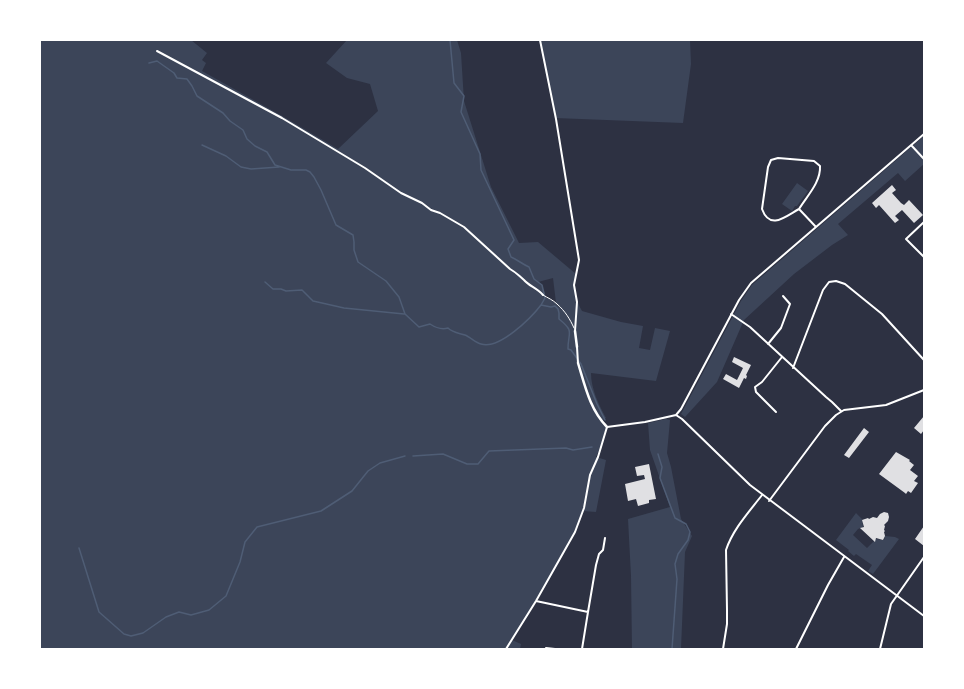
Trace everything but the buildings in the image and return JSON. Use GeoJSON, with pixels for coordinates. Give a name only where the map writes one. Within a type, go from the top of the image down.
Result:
{"type":"FeatureCollection","features":[{"type":"Feature","properties":{"kind":"street"},"geometry":{"type":"LineString","coordinates":[[540,40],[556,119],[579,260],[574,285],[577,302],[575,331],[578,363],[588,397],[599,418],[607,427]]}},
{"type":"Feature","properties":{"kind":"street"},"geometry":{"type":"LineString","coordinates":[[156,51],[282,118],[365,168],[401,193],[464,227],[510,269],[519,274],[524,280],[534,286],[543,295]]}},
{"type":"Feature","properties":{"kind":"street"},"geometry":{"type":"LineString","coordinates":[[607,427],[645,422],[676,415],[681,409],[731,314],[751,283],[924,134]]}},
{"type":"Feature","properties":{"kind":"street"},"geometry":{"type":"LineString","coordinates":[[911,145],[924,159]]}},
{"type":"Feature","properties":{"kind":"street"},"geometry":{"type":"LineString","coordinates":[[778,158],[814,161],[820,166],[820,172],[816,182],[800,209],[777,221],[770,220],[764,216],[762,209],[768,167],[772,160],[778,158]]}},
{"type":"Feature","properties":{"kind":"street"},"geometry":{"type":"LineString","coordinates":[[800,209],[816,227]]}},
{"type":"Feature","properties":{"kind":"street"},"geometry":{"type":"LineString","coordinates":[[924,222],[906,239],[924,257]]}},
{"type":"Feature","properties":{"kind":"street"},"geometry":{"type":"LineString","coordinates":[[793,368],[823,290],[829,282],[836,281],[845,284],[882,314],[924,360]]}},
{"type":"Feature","properties":{"kind":"street"},"geometry":{"type":"LineString","coordinates":[[768,344],[781,328],[790,304],[783,296]]}},
{"type":"Feature","properties":{"kind":"street"},"geometry":{"type":"LineString","coordinates":[[731,314],[750,327],[841,411]]}},
{"type":"Feature","properties":{"kind":"street"},"geometry":{"type":"LineString","coordinates":[[776,412],[756,392],[755,387],[762,382],[782,357]]}},
{"type":"Feature","properties":{"kind":"street"},"geometry":{"type":"LineString","coordinates":[[769,501],[825,426],[841,411],[849,408],[886,405],[924,390]]}},
{"type":"Feature","properties":{"kind":"street"},"geometry":{"type":"LineString","coordinates":[[676,415],[682,419],[745,481],[769,501],[924,616]]}},
{"type":"Feature","properties":{"kind":"street"},"geometry":{"type":"LineString","coordinates":[[506,649],[536,601],[575,532],[584,508],[590,475],[607,427]]}},
{"type":"Feature","properties":{"kind":"street"},"geometry":{"type":"LineString","coordinates":[[723,649],[727,624],[726,550],[733,534],[762,495]]}},
{"type":"Feature","properties":{"kind":"street"},"geometry":{"type":"LineString","coordinates":[[582,649],[596,565],[599,554],[603,550],[605,538]]}},
{"type":"Feature","properties":{"kind":"street"},"geometry":{"type":"LineString","coordinates":[[796,649],[828,585],[844,557]]}},
{"type":"Feature","properties":{"kind":"street"},"geometry":{"type":"LineString","coordinates":[[880,649],[891,604],[924,557]]}},
{"type":"Feature","properties":{"kind":"street"},"geometry":{"type":"LineString","coordinates":[[536,601],[588,612]]}},
{"type":"Feature","properties":{"kind":"street"},"geometry":{"type":"LineString","coordinates":[[546,648],[555,649]]}},
{"type":"Feature","properties":{"kind":"lane"},"geometry":{"type":"LineString","coordinates":[[543,295],[556,303],[563,310],[568,316],[575,331]]}},
{"type":"Feature","properties":{"kind":"shaded area"},"geometry":{"type":"Polygon","coordinates":[[[40,40],[191,40],[207,53],[202,60],[206,63],[202,71],[338,149],[378,111],[370,84],[347,78],[326,63],[347,40],[457,40],[461,53],[464,101],[491,187],[519,243],[538,242],[576,274],[575,293],[582,311],[621,322],[643,326],[639,348],[650,350],[655,328],[670,331],[656,381],[591,373],[594,391],[606,418],[603,420],[607,427],[604,439],[596,457],[606,460],[596,512],[583,511],[560,561],[512,640],[521,644],[520,649],[40,649],[40,40]],[[553,278],[538,282],[542,285],[546,297],[556,303],[553,278]]]}},
{"type":"Feature","properties":{"kind":"shaded area"},"geometry":{"type":"Polygon","coordinates":[[[539,40],[690,40],[691,64],[683,123],[555,118],[539,40]]]}},
{"type":"Feature","properties":{"kind":"shaded area"},"geometry":{"type":"Polygon","coordinates":[[[924,136],[924,164],[905,181],[898,173],[838,224],[848,235],[832,245],[794,274],[744,320],[717,382],[685,417],[681,414],[741,301],[752,285],[924,136]]]}},
{"type":"Feature","properties":{"kind":"shaded area"},"geometry":{"type":"Polygon","coordinates":[[[797,183],[808,191],[792,211],[782,204],[797,183]]]}},
{"type":"Feature","properties":{"kind":"shaded area"},"geometry":{"type":"Polygon","coordinates":[[[666,419],[670,420],[667,453],[681,519],[692,536],[685,552],[681,649],[632,649],[631,576],[628,519],[670,507],[650,450],[648,423],[666,419]]]}},
{"type":"Feature","properties":{"kind":"shaded area"},"geometry":{"type":"Polygon","coordinates":[[[856,513],[862,519],[863,527],[858,529],[853,535],[867,548],[876,539],[884,540],[885,536],[899,539],[873,574],[868,571],[872,565],[856,554],[854,556],[836,540],[856,513]]]}},
{"type":"Feature","properties":{"kind":"waterway"},"geometry":{"type":"LineString","coordinates":[[450,40],[454,83],[464,96],[461,112],[480,154],[481,170],[514,240],[508,249],[511,257],[529,267],[534,279],[542,285],[545,298],[541,305],[551,307],[555,306],[558,309],[559,319],[570,332],[568,349],[571,350],[581,364],[605,420]]}},
{"type":"Feature","properties":{"kind":"waterway"},"geometry":{"type":"LineString","coordinates":[[149,63],[157,61],[174,73],[177,78],[187,79],[197,96],[223,113],[230,121],[243,130],[247,139],[255,146],[267,152],[275,165],[291,170],[306,170],[310,172],[321,190],[336,225],[353,235],[354,250],[358,262],[386,281],[399,297],[405,314],[419,327],[430,324],[434,327],[443,329],[448,328],[481,344],[488,345],[497,342],[514,332],[541,305]]}},
{"type":"Feature","properties":{"kind":"waterway"},"geometry":{"type":"LineString","coordinates":[[202,145],[226,156],[241,167],[251,169],[279,167]]}},
{"type":"Feature","properties":{"kind":"waterway"},"geometry":{"type":"LineString","coordinates":[[265,282],[273,289],[281,289],[286,291],[302,290],[313,301],[344,308],[404,314]]}},
{"type":"Feature","properties":{"kind":"waterway"},"geometry":{"type":"LineString","coordinates":[[413,456],[443,454],[467,464],[478,464],[489,451],[566,448],[573,450],[592,447]]}},
{"type":"Feature","properties":{"kind":"waterway"},"geometry":{"type":"LineString","coordinates":[[658,454],[662,467],[660,478],[675,518],[686,524],[690,532],[688,540],[678,554],[675,564],[677,579],[672,649]]}},
{"type":"Feature","properties":{"kind":"waterway"},"geometry":{"type":"LineString","coordinates":[[79,548],[99,612],[124,634],[131,636],[143,633],[166,617],[179,612],[191,615],[209,610],[226,596],[240,562],[245,542],[257,527],[321,511],[352,491],[368,471],[380,463],[405,456]]}}]}
